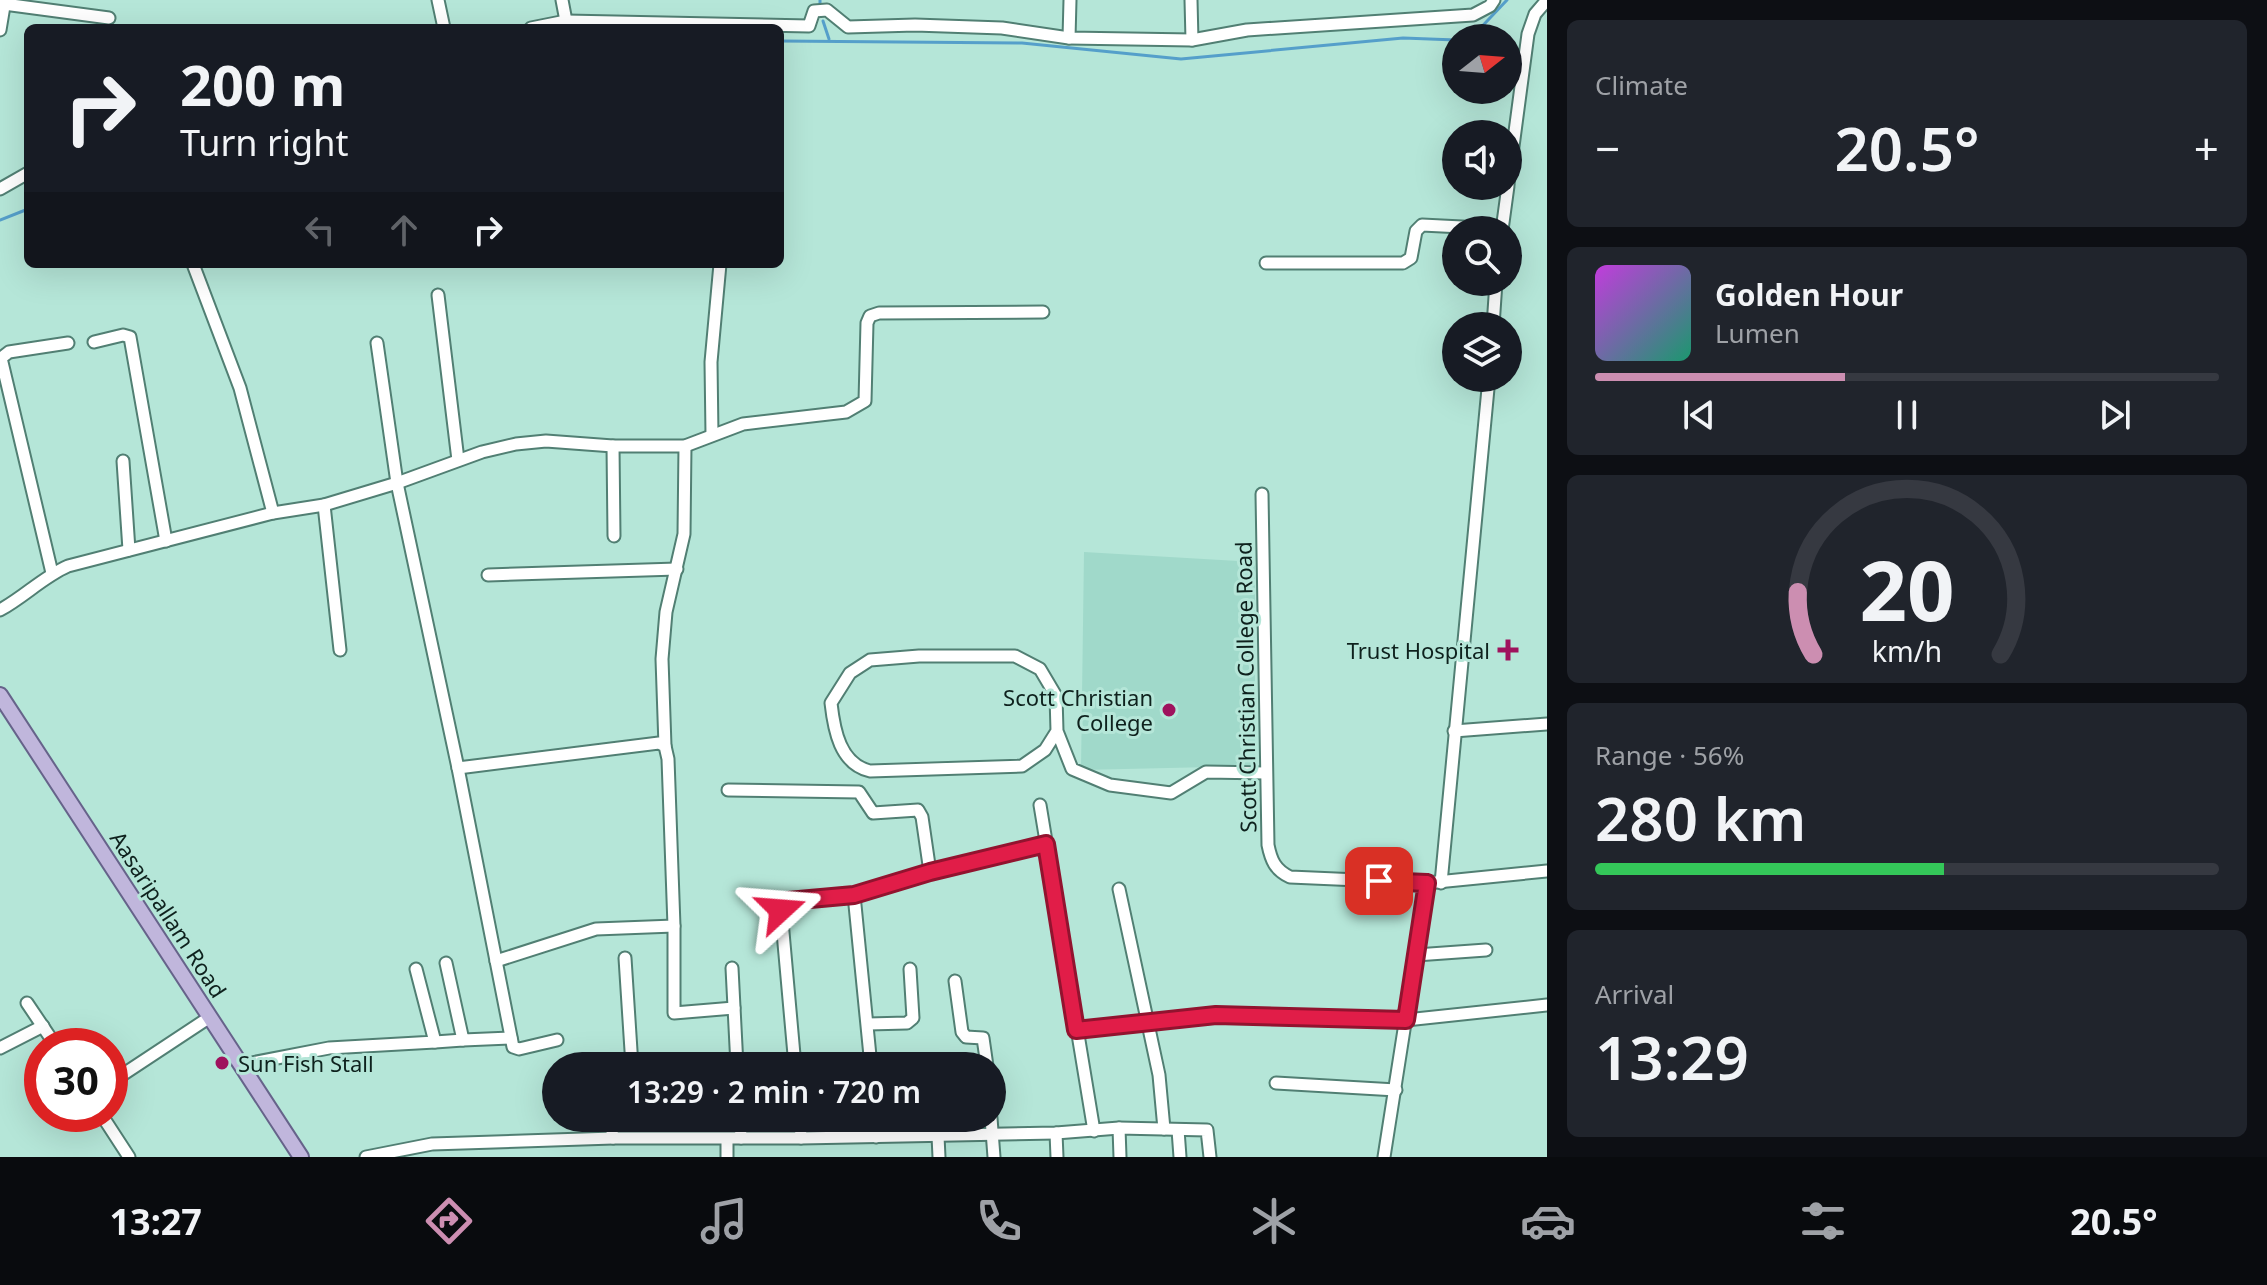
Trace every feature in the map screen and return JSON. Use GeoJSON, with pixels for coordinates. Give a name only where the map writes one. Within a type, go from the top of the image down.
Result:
{"type":"FeatureCollection","features":[{"type":"Feature","properties":{"kind":"main road","name":"Aasaripallam Road"},"geometry":{"type":"LineString","coordinates":[[0,695],[298,1156]]}},
{"type":"Feature","properties":{"kind":"street"},"geometry":{"type":"LineString","coordinates":[[438,0],[443,24]]}},
{"type":"Feature","properties":{"kind":"street"},"geometry":{"type":"LineString","coordinates":[[562,0],[566,21]]}},
{"type":"Feature","properties":{"kind":"street"},"geometry":{"type":"LineString","coordinates":[[1069,38],[1070,0]]}},
{"type":"Feature","properties":{"kind":"street"},"geometry":{"type":"LineString","coordinates":[[1191,0],[1192,40]]}},
{"type":"Feature","properties":{"kind":"street"},"geometry":{"type":"LineString","coordinates":[[784,26],[809,26],[820,5],[848,27],[915,25],[1002,28],[1069,38],[1192,40],[1247,30],[1473,15],[1490,6],[1494,0]]}},
{"type":"Feature","properties":{"kind":"street"},"geometry":{"type":"LineString","coordinates":[[1517,120],[1528,34],[1535,14],[1547,0]]}},
{"type":"Feature","properties":{"kind":"street"},"geometry":{"type":"LineString","coordinates":[[0,30],[4,2],[109,18]]}},
{"type":"Feature","properties":{"kind":"street"},"geometry":{"type":"LineString","coordinates":[[551,24],[566,21],[681,24]]}},
{"type":"Feature","properties":{"kind":"street"},"geometry":{"type":"LineString","coordinates":[[0,189],[24,175]]}},
{"type":"Feature","properties":{"kind":"street"},"geometry":{"type":"LineString","coordinates":[[1266,263],[1403,263],[1411,258],[1416,231],[1422,225],[1442,226]]}},
{"type":"Feature","properties":{"kind":"street"},"geometry":{"type":"LineString","coordinates":[[195,268],[240,388],[273,513]]}},
{"type":"Feature","properties":{"kind":"street"},"geometry":{"type":"LineString","coordinates":[[712,435],[711,362],[720,268]]}},
{"type":"Feature","properties":{"kind":"street"},"geometry":{"type":"LineString","coordinates":[[438,295],[458,460]]}},
{"type":"Feature","properties":{"kind":"street"},"geometry":{"type":"LineString","coordinates":[[0,610],[26,595],[52,573],[68,566],[273,513],[324,505],[516,444],[546,441],[613,446],[685,446],[743,424],[846,412],[865,401],[867,323],[870,316],[879,313],[1043,312]]}},
{"type":"Feature","properties":{"kind":"street"},"geometry":{"type":"LineString","coordinates":[[94,342],[123,335],[130,337],[166,541]]}},
{"type":"Feature","properties":{"kind":"street"},"geometry":{"type":"LineString","coordinates":[[52,573],[1,358],[9,352],[68,343]]}},
{"type":"Feature","properties":{"kind":"street"},"geometry":{"type":"LineString","coordinates":[[377,343],[397,483],[458,768],[511,1038],[515,1049],[557,1040]]}},
{"type":"Feature","properties":{"kind":"street"},"geometry":{"type":"LineString","coordinates":[[1441,883],[1488,392]]}},
{"type":"Feature","properties":{"kind":"street"},"geometry":{"type":"LineString","coordinates":[[613,446],[614,536]]}},
{"type":"Feature","properties":{"kind":"street"},"geometry":{"type":"LineString","coordinates":[[685,446],[684,534],[666,612],[662,659],[674,926],[674,1013],[734,1008]]}},
{"type":"Feature","properties":{"kind":"street"},"geometry":{"type":"LineString","coordinates":[[123,461],[129,550]]}},
{"type":"Feature","properties":{"kind":"street","name":"Scott Christian College Road"},"geometry":{"type":"LineString","coordinates":[[1262,494],[1268,845],[1273,863],[1282,873],[1307,879],[1427,883]]}},
{"type":"Feature","properties":{"kind":"street"},"geometry":{"type":"LineString","coordinates":[[324,505],[340,650]]}},
{"type":"Feature","properties":{"kind":"street"},"geometry":{"type":"LineString","coordinates":[[488,575],[677,569]]}},
{"type":"Feature","properties":{"kind":"street"},"geometry":{"type":"LineString","coordinates":[[1057,731],[1045,750],[1022,766],[870,771],[859,768],[836,741],[831,703],[850,673],[870,660],[919,656],[1015,656],[1040,669],[1056,696],[1057,731],[1072,769],[1110,785],[1171,793],[1206,772],[1266,773]]}},
{"type":"Feature","properties":{"kind":"street"},"geometry":{"type":"LineString","coordinates":[[1454,731],[1547,724]]}},
{"type":"Feature","properties":{"kind":"street"},"geometry":{"type":"LineString","coordinates":[[458,768],[659,743],[665,746]]}},
{"type":"Feature","properties":{"kind":"street"},"geometry":{"type":"LineString","coordinates":[[728,790],[859,792],[873,813],[918,810],[922,817],[930,872]]}},
{"type":"Feature","properties":{"kind":"street"},"geometry":{"type":"LineString","coordinates":[[1040,805],[1094,1131]]}},
{"type":"Feature","properties":{"kind":"street"},"geometry":{"type":"LineString","coordinates":[[794,1052],[781,910],[783,904],[854,895],[930,872],[1046,844]]}},
{"type":"Feature","properties":{"kind":"street"},"geometry":{"type":"LineString","coordinates":[[1384,1157],[1427,883],[1547,871]]}},
{"type":"Feature","properties":{"kind":"street"},"geometry":{"type":"LineString","coordinates":[[1119,889],[1162,1097],[1164,1129]]}},
{"type":"Feature","properties":{"kind":"street"},"geometry":{"type":"LineString","coordinates":[[854,895],[870,1052]]}},
{"type":"Feature","properties":{"kind":"street"},"geometry":{"type":"LineString","coordinates":[[496,961],[596,929],[674,926]]}},
{"type":"Feature","properties":{"kind":"street"},"geometry":{"type":"LineString","coordinates":[[1416,955],[1486,950]]}},
{"type":"Feature","properties":{"kind":"street"},"geometry":{"type":"LineString","coordinates":[[625,958],[631,1052]]}},
{"type":"Feature","properties":{"kind":"street"},"geometry":{"type":"LineString","coordinates":[[446,963],[463,1040]]}},
{"type":"Feature","properties":{"kind":"street"},"geometry":{"type":"LineString","coordinates":[[732,968],[736,1052]]}},
{"type":"Feature","properties":{"kind":"street"},"geometry":{"type":"LineString","coordinates":[[416,969],[435,1042]]}},
{"type":"Feature","properties":{"kind":"street"},"geometry":{"type":"LineString","coordinates":[[868,1024],[907,1023],[913,1018],[910,969]]}},
{"type":"Feature","properties":{"kind":"street"},"geometry":{"type":"LineString","coordinates":[[955,981],[962,1032],[966,1037],[983,1038],[985,1052]]}},
{"type":"Feature","properties":{"kind":"street"},"geometry":{"type":"LineString","coordinates":[[0,1048],[43,1026],[27,1003]]}},
{"type":"Feature","properties":{"kind":"street"},"geometry":{"type":"LineString","coordinates":[[1076,1030],[1216,1015],[1406,1020],[1547,1005]]}},
{"type":"Feature","properties":{"kind":"street"},"geometry":{"type":"LineString","coordinates":[[128,1071],[210,1017]]}},
{"type":"Feature","properties":{"kind":"street"},"geometry":{"type":"LineString","coordinates":[[241,1065],[329,1048],[511,1038]]}},
{"type":"Feature","properties":{"kind":"street"},"geometry":{"type":"LineString","coordinates":[[1276,1083],[1396,1090]]}},
{"type":"Feature","properties":{"kind":"street"},"geometry":{"type":"LineString","coordinates":[[1119,1128],[1120,1157]]}},
{"type":"Feature","properties":{"kind":"street"},"geometry":{"type":"LineString","coordinates":[[366,1157],[432,1144],[613,1138],[938,1136],[1119,1128],[1207,1130],[1210,1157]]}},
{"type":"Feature","properties":{"kind":"street"},"geometry":{"type":"LineString","coordinates":[[1178,1130],[1180,1157]]}},
{"type":"Feature","properties":{"kind":"street"},"geometry":{"type":"LineString","coordinates":[[113,1132],[129,1157]]}},
{"type":"Feature","properties":{"kind":"street"},"geometry":{"type":"LineString","coordinates":[[612,1132],[613,1138]]}},
{"type":"Feature","properties":{"kind":"street"},"geometry":{"type":"LineString","coordinates":[[741,1132],[741,1138]]}},
{"type":"Feature","properties":{"kind":"street"},"geometry":{"type":"LineString","coordinates":[[801,1132],[801,1138]]}},
{"type":"Feature","properties":{"kind":"street"},"geometry":{"type":"LineString","coordinates":[[875,1132],[876,1137]]}},
{"type":"Feature","properties":{"kind":"street"},"geometry":{"type":"LineString","coordinates":[[1056,1133],[1057,1157]]}},
{"type":"Feature","properties":{"kind":"street"},"geometry":{"type":"LineString","coordinates":[[993,1134],[994,1157]]}},
{"type":"Feature","properties":{"kind":"street"},"geometry":{"type":"LineString","coordinates":[[938,1136],[939,1157]]}},
{"type":"Feature","properties":{"kind":"street"},"geometry":{"type":"LineString","coordinates":[[727,1139],[727,1157]]}},
{"type":"Feature","properties":{"kind":"shaded area","name":"Scott Christian College"},"geometry":{"type":"Polygon","coordinates":[[[1084,552],[1255,562],[1255,766],[1081,770],[1084,552]]]}},
{"type":"Feature","properties":{"kind":"waterway"},"geometry":{"type":"LineString","coordinates":[[820,0],[820,5]]}},
{"type":"Feature","properties":{"kind":"waterway"},"geometry":{"type":"LineString","coordinates":[[1484,24],[1507,0]]}},
{"type":"Feature","properties":{"kind":"waterway"},"geometry":{"type":"LineString","coordinates":[[823,21],[829,39]]}},
{"type":"Feature","properties":{"kind":"waterway"},"geometry":{"type":"LineString","coordinates":[[784,41],[1022,43],[1181,59],[1403,38],[1442,39]]}},
{"type":"Feature","properties":{"kind":"waterway"},"geometry":{"type":"LineString","coordinates":[[0,220],[24,211]]}},
{"type":"Feature","properties":{"kind":"place","name":"Trust Hospital"},"geometry":{"type":"Point","coordinates":[1508,650]}},
{"type":"Feature","properties":{"kind":"place","name":"Scott Christian College"},"geometry":{"type":"Point","coordinates":[1169,710]}},
{"type":"Feature","properties":{"kind":"place","name":"Sun Fish Stall"},"geometry":{"type":"Point","coordinates":[222,1063]}},
{"type":"Feature","properties":{"kind":"route"},"geometry":{"type":"LineString","coordinates":[[781,910],[788,901],[854,895],[930,872],[1046,844],[1076,1030],[1216,1015],[1406,1020],[1427,883],[1379,881]]}}]}
